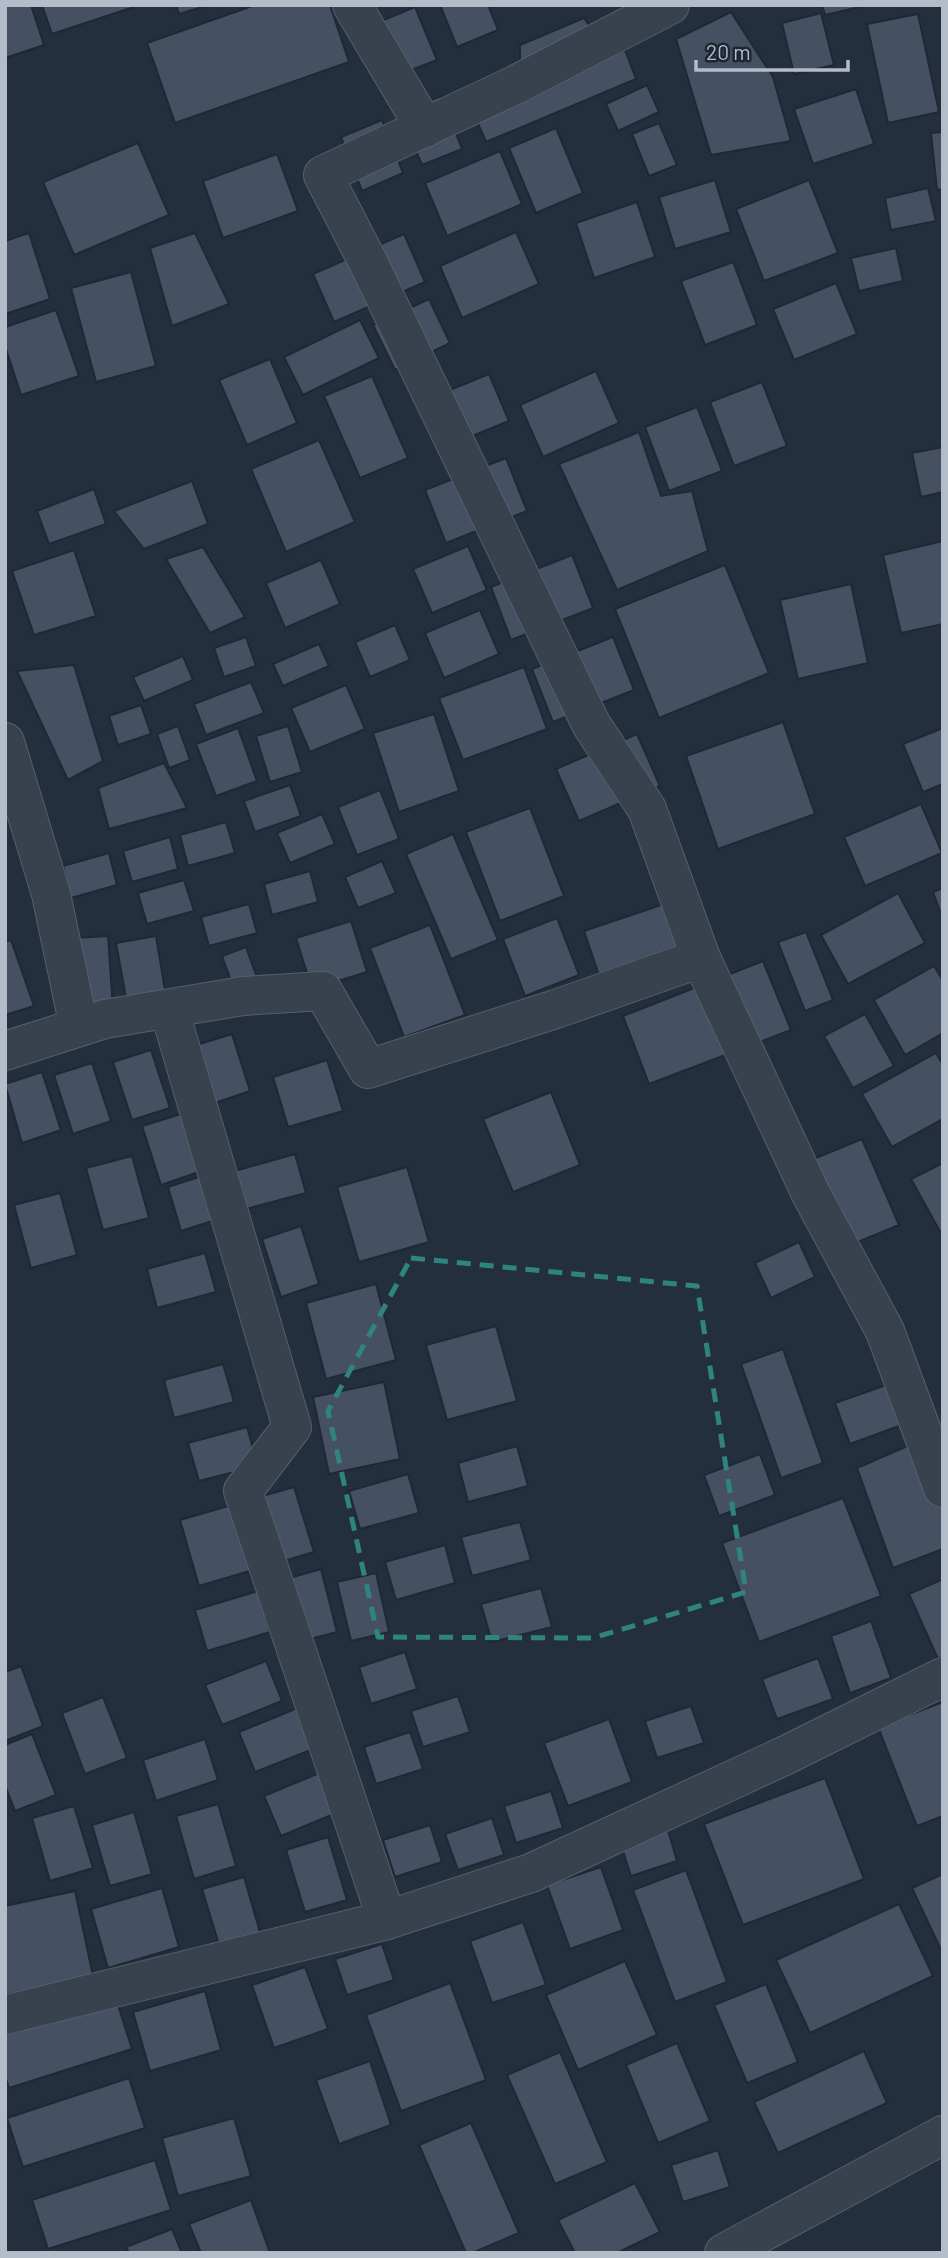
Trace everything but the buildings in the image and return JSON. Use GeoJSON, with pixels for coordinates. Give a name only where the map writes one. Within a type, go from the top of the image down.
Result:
{"type":"FeatureCollection","features":[{"type":"Feature","properties":{"kind":"street"},"geometry":{"type":"LineString","coordinates":[[352,5],[425,128]]}},
{"type":"Feature","properties":{"kind":"street"},"geometry":{"type":"LineString","coordinates":[[670,5],[515,85],[323,175],[368,262],[591,724],[647,809],[701,958],[811,1194],[885,1331],[943,1488]]}},
{"type":"Feature","properties":{"kind":"street"},"geometry":{"type":"LineString","coordinates":[[5,743],[51,894],[79,1027]]}},
{"type":"Feature","properties":{"kind":"street"},"geometry":{"type":"LineString","coordinates":[[5,1051],[105,1019],[243,996],[323,991],[368,1069],[556,1010],[701,958]]}},
{"type":"Feature","properties":{"kind":"street"},"geometry":{"type":"LineString","coordinates":[[169,1009],[292,1427],[243,1491],[387,1920]]}},
{"type":"Feature","properties":{"kind":"street"},"geometry":{"type":"LineString","coordinates":[[5,2015],[387,1920],[531,1874],[784,1756],[943,1677]]}},
{"type":"Feature","properties":{"kind":"street"},"geometry":{"type":"LineString","coordinates":[[724,2253],[943,2136]]}},
{"type":"Feature","properties":{"kind":"highlighted area"},"geometry":{"type":"Polygon","coordinates":[[[411,1258],[697,1286],[746,1592],[593,1638],[378,1637],[328,1411],[411,1258]]]}}]}
